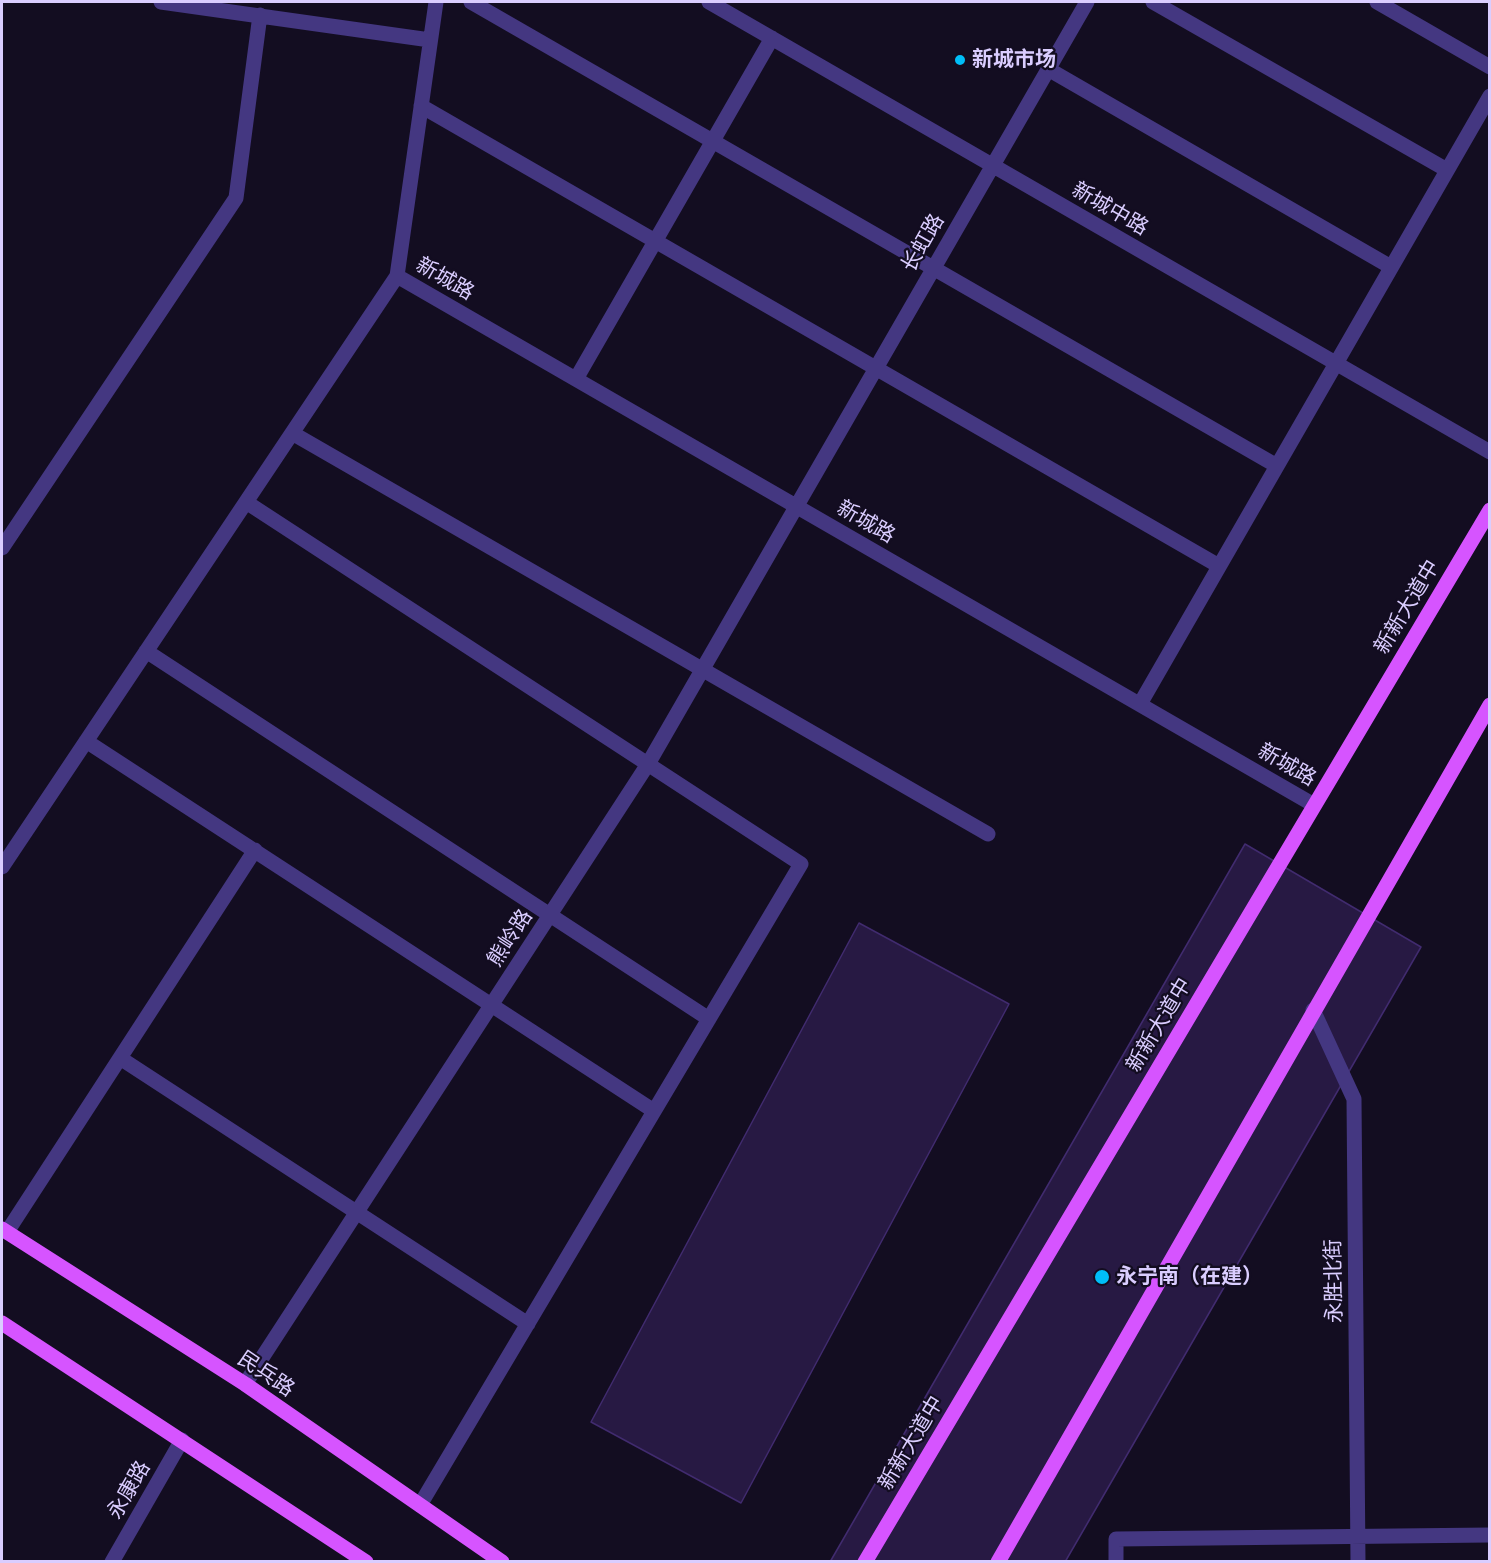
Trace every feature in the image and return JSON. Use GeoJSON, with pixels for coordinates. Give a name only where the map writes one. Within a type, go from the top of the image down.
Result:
{"type":"FeatureCollection","features":[{"type":"Feature","properties":{"kind":"main road","name":"新新大道中"},"geometry":{"type":"LineString","coordinates":[[865,1562],[1490,510]]}},
{"type":"Feature","properties":{"kind":"main road"},"geometry":{"type":"LineString","coordinates":[[998,1562],[1490,705]]}},
{"type":"Feature","properties":{"kind":"main road","name":"民兵路"},"geometry":{"type":"LineString","coordinates":[[4,1230],[245,1384],[502,1562]]}},
{"type":"Feature","properties":{"kind":"main road"},"geometry":{"type":"LineString","coordinates":[[2,1323],[366,1562]]}},
{"type":"Feature","properties":{"kind":"street"},"geometry":{"type":"LineString","coordinates":[[161,2],[430,40]]}},
{"type":"Feature","properties":{"kind":"street"},"geometry":{"type":"LineString","coordinates":[[2,867],[397,276],[436,2]]}},
{"type":"Feature","properties":{"kind":"street"},"geometry":{"type":"LineString","coordinates":[[471,2],[1277,466]]}},
{"type":"Feature","properties":{"kind":"street","name":"新城中路"},"geometry":{"type":"LineString","coordinates":[[709,2],[1490,452]]}},
{"type":"Feature","properties":{"kind":"street","name":"长虹路"},"geometry":{"type":"LineString","coordinates":[[797,506],[1087,2]]}},
{"type":"Feature","properties":{"kind":"street"},"geometry":{"type":"LineString","coordinates":[[1154,2],[1447,170]]}},
{"type":"Feature","properties":{"kind":"street"},"geometry":{"type":"LineString","coordinates":[[1377,2],[1490,67]]}},
{"type":"Feature","properties":{"kind":"street"},"geometry":{"type":"LineString","coordinates":[[2,548],[236,198],[260,15]]}},
{"type":"Feature","properties":{"kind":"street"},"geometry":{"type":"LineString","coordinates":[[576,379],[772,38]]}},
{"type":"Feature","properties":{"kind":"street"},"geometry":{"type":"LineString","coordinates":[[1048,69],[1391,267]]}},
{"type":"Feature","properties":{"kind":"street"},"geometry":{"type":"LineString","coordinates":[[1140,704],[1490,96]]}},
{"type":"Feature","properties":{"kind":"street"},"geometry":{"type":"LineString","coordinates":[[421,106],[1219,566]]}},
{"type":"Feature","properties":{"kind":"street","name":"新城路"},"geometry":{"type":"LineString","coordinates":[[397,276],[1314,805]]}},
{"type":"Feature","properties":{"kind":"street"},"geometry":{"type":"LineString","coordinates":[[292,433],[988,834]]}},
{"type":"Feature","properties":{"kind":"street"},"geometry":{"type":"LineString","coordinates":[[246,502],[801,864],[420,1505]]}},
{"type":"Feature","properties":{"kind":"street","name":"熊岭路"},"geometry":{"type":"LineString","coordinates":[[245,1384],[648,764],[797,506]]}},
{"type":"Feature","properties":{"kind":"street"},"geometry":{"type":"LineString","coordinates":[[146,651],[709,1019]]}},
{"type":"Feature","properties":{"kind":"street"},"geometry":{"type":"LineString","coordinates":[[86,741],[654,1111]]}},
{"type":"Feature","properties":{"kind":"street"},"geometry":{"type":"LineString","coordinates":[[4,1230],[120,1058],[255,850]]}},
{"type":"Feature","properties":{"kind":"street","name":"永胜北街"},"geometry":{"type":"LineString","coordinates":[[1313,1010],[1354,1099],[1358,1562]]}},
{"type":"Feature","properties":{"kind":"street"},"geometry":{"type":"LineString","coordinates":[[120,1058],[528,1324]]}},
{"type":"Feature","properties":{"kind":"street","name":"永康路"},"geometry":{"type":"LineString","coordinates":[[112,1562],[182,1440]]}},
{"type":"Feature","properties":{"kind":"street"},"geometry":{"type":"LineString","coordinates":[[1116,1562],[1116,1539],[1490,1535]]}},
{"type":"Feature","properties":{"kind":"building"},"geometry":{"type":"Polygon","coordinates":[[[1245,844],[1421,947],[1065,1562],[830,1562],[1245,844]]]}},
{"type":"Feature","properties":{"kind":"building"},"geometry":{"type":"Polygon","coordinates":[[[859,923],[1009,1004],[741,1503],[591,1422],[859,923]]]}},
{"type":"Feature","properties":{"kind":"place","name":"新城市场"},"geometry":{"type":"Point","coordinates":[960,60]}},
{"type":"Feature","properties":{"kind":"place","name":"永宁南（在建）"},"geometry":{"type":"Point","coordinates":[1102,1277]}}]}
